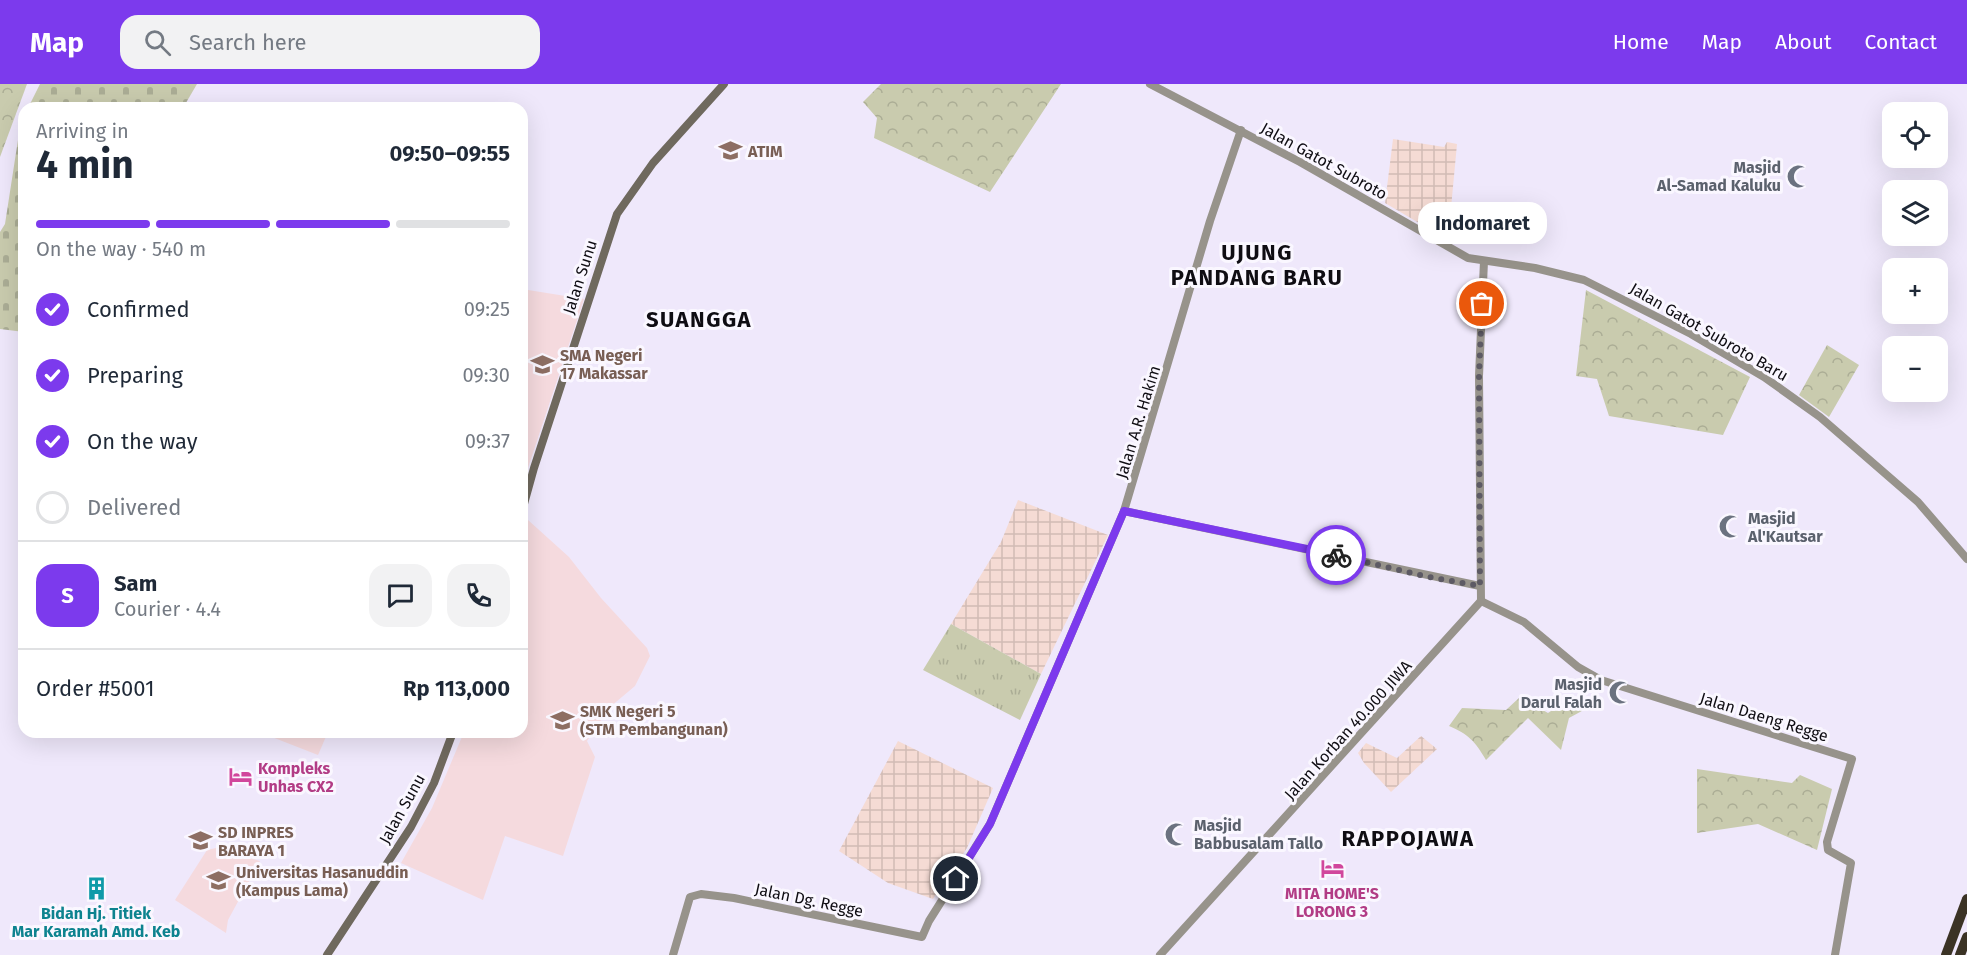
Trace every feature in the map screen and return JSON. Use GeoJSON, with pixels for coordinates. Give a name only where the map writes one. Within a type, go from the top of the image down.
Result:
{"type":"FeatureCollection","features":[{"type":"Feature","properties":{"kind":"highway"},"geometry":{"type":"LineString","coordinates":[[1946,955],[1967,899]]}},
{"type":"Feature","properties":{"kind":"highway"},"geometry":{"type":"LineString","coordinates":[[1960,955],[1967,937]]}},
{"type":"Feature","properties":{"kind":"main road","name":"Jalan Sunu"},"geometry":{"type":"LineString","coordinates":[[528,490],[618,214],[653,163],[724,84]]}},
{"type":"Feature","properties":{"kind":"main road","name":"Jalan Sunu"},"geometry":{"type":"LineString","coordinates":[[327,955],[411,827],[435,783],[451,738]]}},
{"type":"Feature","properties":{"kind":"street","name":"Jalan Gatot Subroto"},"geometry":{"type":"LineString","coordinates":[[1150,84],[1241,130],[1468,258],[1484,261]]}},
{"type":"Feature","properties":{"kind":"street","name":"Jalan A.R. Hakim"},"geometry":{"type":"LineString","coordinates":[[922,937],[990,824],[1124,511],[1210,221],[1241,130]]}},
{"type":"Feature","properties":{"kind":"street","name":"Jalan Gatot Subroto Baru"},"geometry":{"type":"LineString","coordinates":[[1484,261],[1535,268],[1596,285],[1740,362],[1792,396],[1890,476],[1918,502],[1967,559]]}},
{"type":"Feature","properties":{"kind":"street"},"geometry":{"type":"LineString","coordinates":[[1481,601],[1479,376],[1484,261]]}},
{"type":"Feature","properties":{"kind":"street"},"geometry":{"type":"LineString","coordinates":[[1124,511],[1480,586]]}},
{"type":"Feature","properties":{"kind":"street","name":"Jalan Korban 40.000 JIWA"},"geometry":{"type":"LineString","coordinates":[[1160,955],[1481,601]]}},
{"type":"Feature","properties":{"kind":"street","name":"Jalan Daeng Regge"},"geometry":{"type":"LineString","coordinates":[[1481,601],[1524,622],[1578,667],[1601,680],[1852,759],[1827,842],[1828,850],[1851,863],[1835,955]]}},
{"type":"Feature","properties":{"kind":"street","name":"Jalan Dg. Regge"},"geometry":{"type":"LineString","coordinates":[[673,955],[690,897],[701,894],[734,898],[922,937]]}},
{"type":"Feature","properties":{"kind":"shaded area"},"geometry":{"type":"Polygon","coordinates":[[[1393,139],[1444,147],[1447,142],[1457,144],[1448,240],[1385,203],[1393,139]]]}},
{"type":"Feature","properties":{"kind":"shaded area","name":"SMA Negeri 17 Makassar"},"geometry":{"type":"Polygon","coordinates":[[[528,290],[584,299],[528,468],[528,290]]]}},
{"type":"Feature","properties":{"kind":"shaded area"},"geometry":{"type":"Polygon","coordinates":[[[1018,500],[1108,535],[1041,674],[951,624],[1001,542],[1018,500]]]}},
{"type":"Feature","properties":{"kind":"shaded area","name":"SMK Negeri 5 (STM Pembangunan)"},"geometry":{"type":"Polygon","coordinates":[[[528,520],[569,557],[601,598],[647,648],[650,656],[635,686],[610,707],[587,741],[595,757],[563,856],[505,836],[483,900],[401,863],[432,808],[461,738],[528,738],[528,520]]]}},
{"type":"Feature","properties":{"kind":"shaded area"},"geometry":{"type":"Polygon","coordinates":[[[1421,736],[1437,749],[1391,792],[1364,763],[1358,753],[1366,743],[1397,758],[1421,736]]]}},
{"type":"Feature","properties":{"kind":"shaded area"},"geometry":{"type":"Polygon","coordinates":[[[274,738],[325,738],[318,755],[274,738]]]}},
{"type":"Feature","properties":{"kind":"shaded area"},"geometry":{"type":"Polygon","coordinates":[[[898,741],[993,788],[967,848],[933,899],[888,883],[839,851],[898,741]]]}},
{"type":"Feature","properties":{"kind":"shaded area","name":"Universitas Hasanuddin (Kampus Lama)"},"geometry":{"type":"Polygon","coordinates":[[[216,848],[260,861],[228,920],[226,933],[175,900],[207,850],[216,848]]]}},
{"type":"Feature","properties":{"kind":"green space"},"geometry":{"type":"Polygon","coordinates":[[[0,84],[27,84],[20,102],[18,102],[18,108],[0,157],[0,84]]]}},
{"type":"Feature","properties":{"kind":"green space"},"geometry":{"type":"Polygon","coordinates":[[[40,84],[197,84],[186,102],[31,102],[40,84]]]}},
{"type":"Feature","properties":{"kind":"green space"},"geometry":{"type":"Polygon","coordinates":[[[881,84],[1061,84],[990,192],[874,138],[877,118],[863,102],[881,84]]]}},
{"type":"Feature","properties":{"kind":"green space"},"geometry":{"type":"Polygon","coordinates":[[[18,140],[18,331],[0,329],[0,232],[5,224],[18,140]]]}},
{"type":"Feature","properties":{"kind":"green space"},"geometry":{"type":"Polygon","coordinates":[[[1586,290],[1750,377],[1723,435],[1609,416],[1597,379],[1576,376],[1586,290]]]}},
{"type":"Feature","properties":{"kind":"green space"},"geometry":{"type":"Polygon","coordinates":[[[1827,345],[1859,365],[1829,417],[1799,395],[1827,345]]]}},
{"type":"Feature","properties":{"kind":"green space"},"geometry":{"type":"Polygon","coordinates":[[[951,624],[1041,674],[1020,720],[923,670],[951,624]]]}},
{"type":"Feature","properties":{"kind":"green space"},"geometry":{"type":"Polygon","coordinates":[[[1520,697],[1548,713],[1572,697],[1591,706],[1569,718],[1561,750],[1528,718],[1486,760],[1470,739],[1449,726],[1462,708],[1506,710],[1520,697]]]}},
{"type":"Feature","properties":{"kind":"green space"},"geometry":{"type":"Polygon","coordinates":[[[1697,769],[1792,783],[1800,775],[1832,789],[1817,850],[1758,824],[1697,833],[1697,769]]]}},
{"type":"Feature","properties":{"kind":"way so far"},"geometry":{"type":"LineString","coordinates":[[1336,555],[1429,577],[1480,586],[1482,525],[1479,376],[1482,304]]}},
{"type":"Feature","properties":{"kind":"place","name":"ATIM"},"geometry":{"type":"Point","coordinates":[730,151]}},
{"type":"Feature","properties":{"kind":"place","name":"Masjid Al-Samad Kaluku"},"geometry":{"type":"Point","coordinates":[1799,176]}},
{"type":"Feature","properties":{"kind":"place","name":"Indomaret"},"geometry":{"type":"Point","coordinates":[1482,304]}},
{"type":"Feature","properties":{"kind":"place","name":"SMA Negeri 17 Makassar"},"geometry":{"type":"Point","coordinates":[542,364]}},
{"type":"Feature","properties":{"kind":"place","name":"Masjid Al'Kautsar"},"geometry":{"type":"Point","coordinates":[1730,527]}},
{"type":"Feature","properties":{"kind":"place","name":"Masjid Darul Falah"},"geometry":{"type":"Point","coordinates":[1620,693]}},
{"type":"Feature","properties":{"kind":"place","name":"SMK Negeri 5 (STM Pembangunan)"},"geometry":{"type":"Point","coordinates":[562,720]}},
{"type":"Feature","properties":{"kind":"place","name":"Kompleks Unhas CX2"},"geometry":{"type":"Point","coordinates":[240,777]}},
{"type":"Feature","properties":{"kind":"place","name":"Masjid Babbusalam Tallo"},"geometry":{"type":"Point","coordinates":[1176,834]}},
{"type":"Feature","properties":{"kind":"place","name":"SD INPRES BARAYA 1"},"geometry":{"type":"Point","coordinates":[200,841]}},
{"type":"Feature","properties":{"kind":"place","name":"MITA HOME'S LORONG 3"},"geometry":{"type":"Point","coordinates":[1332,868]}},
{"type":"Feature","properties":{"kind":"place","name":"Universitas Hasanuddin (Kampus Lama)"},"geometry":{"type":"Point","coordinates":[218,881]}},
{"type":"Feature","properties":{"kind":"place","name":"Bidan Hj. Titiek Mar Karamah Amd. Keb"},"geometry":{"type":"Point","coordinates":[96,888]}},
{"type":"Feature","properties":{"kind":"district","name":"UJUNG PANDANG BARU"},"geometry":{"type":"Point","coordinates":[1257,264]}},
{"type":"Feature","properties":{"kind":"district","name":"SUANGGA"},"geometry":{"type":"Point","coordinates":[699,319]}},
{"type":"Feature","properties":{"kind":"district","name":"RAPPOJAWA"},"geometry":{"type":"Point","coordinates":[1408,838]}},
{"type":"Feature","properties":{"kind":"route"},"geometry":{"type":"LineString","coordinates":[[956,879],[998,808],[1124,511],[1336,555]]}}]}
